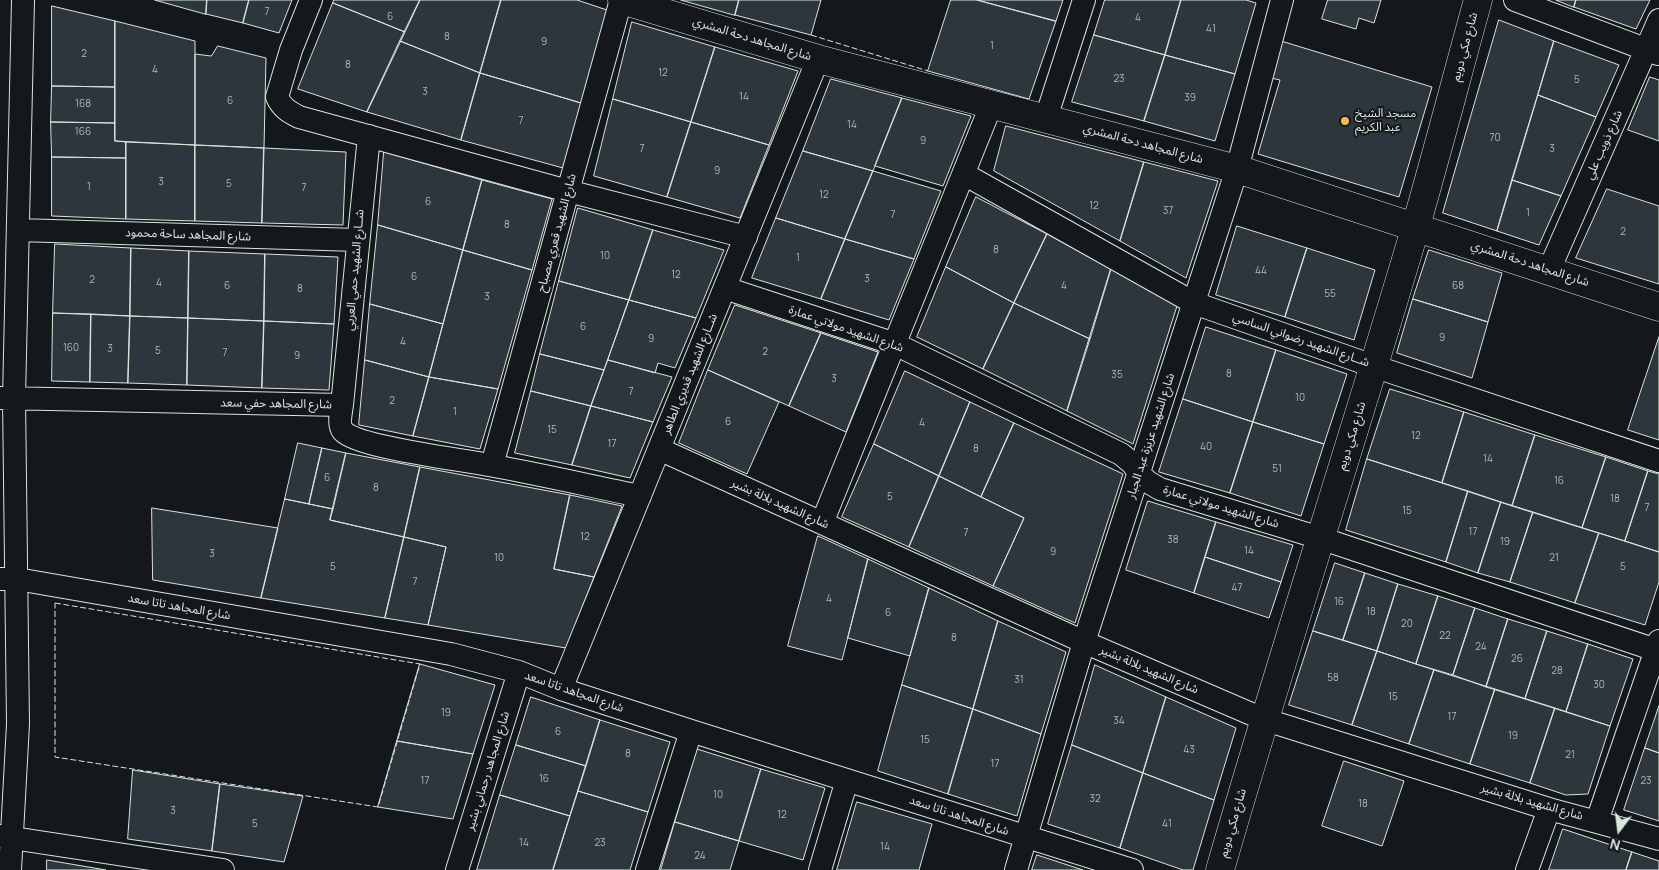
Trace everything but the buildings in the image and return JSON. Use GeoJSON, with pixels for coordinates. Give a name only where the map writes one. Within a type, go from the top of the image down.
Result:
{"type":"FeatureCollection","features":[{"type":"Feature","properties":{"kind":"street"},"geometry":{"type":"LineString","coordinates":[[10,870],[5,836],[18,724],[9,579],[7,398],[18,230],[23,0]]}},
{"type":"Feature","properties":{"kind":"street"},"geometry":{"type":"LineString","coordinates":[[312,0],[290,50],[277,97],[283,107],[299,117],[568,191],[746,237]]}},
{"type":"Feature","properties":{"kind":"street","name":"شارع المجاهد دحة المشري"},"geometry":{"type":"LineString","coordinates":[[621,0],[818,58],[1237,169],[1659,307]]}},
{"type":"Feature","properties":{"kind":"street","name":"شارع الشهيد قعري مصباح"},"geometry":{"type":"LineString","coordinates":[[492,465],[621,0]]}},
{"type":"Feature","properties":{"kind":"street"},"geometry":{"type":"LineString","coordinates":[[1046,118],[1084,0]]}},
{"type":"Feature","properties":{"kind":"street","name":"شارع الشهيد عزيزة عبد الجبار"},"geometry":{"type":"LineString","coordinates":[[1016,870],[1084,642],[1237,169],[1282,0]]}},
{"type":"Feature","properties":{"kind":"street","name":"شارع مكي دويم"},"geometry":{"type":"LineString","coordinates":[[1220,870],[1263,719],[1338,484],[1415,228],[1478,0]]}},
{"type":"Feature","properties":{"kind":"street"},"geometry":{"type":"LineString","coordinates":[[1515,0],[1652,52]]}},
{"type":"Feature","properties":{"kind":"street","name":"شارع ذويب علي"},"geometry":{"type":"LineString","coordinates":[[1549,270],[1652,52],[1659,20]]}},
{"type":"Feature","properties":{"kind":"street","name":"شــارع الشهيد قديري الطاهر"},"geometry":{"type":"LineString","coordinates":[[560,689],[818,58]]}},
{"type":"Feature","properties":{"kind":"street"},"geometry":{"type":"LineString","coordinates":[[822,523],[992,103]]}},
{"type":"Feature","properties":{"kind":"street","name":"شــارع الشهيد حمي العربي"},"geometry":{"type":"LineString","coordinates":[[342,405],[369,136]]}},
{"type":"Feature","properties":{"kind":"street","name":"شــارع الشهيد رضواني الساسي"},"geometry":{"type":"LineString","coordinates":[[964,174],[1194,303],[1373,366],[1659,461]]}},
{"type":"Feature","properties":{"kind":"street","name":"شارع المجاهد ساحة محمود"},"geometry":{"type":"LineString","coordinates":[[18,230],[358,240]]}},
{"type":"Feature","properties":{"kind":"street","name":"شارع الشهيد مولاتي عمارة"},"geometry":{"type":"LineString","coordinates":[[725,288],[895,344],[1121,454],[1133,464],[1139,474],[1160,489],[1658,645]]}},
{"type":"Feature","properties":{"kind":"street","name":"شارع المجاهد حفي سعد"},"geometry":{"type":"LineString","coordinates":[[7,398],[342,405],[341,426],[344,431],[358,440],[492,465],[640,496]]}},
{"type":"Feature","properties":{"kind":"street","name":"شارع الشهيد بلالة بشير"},"geometry":{"type":"LineString","coordinates":[[659,449],[1084,642],[1263,719],[1549,809],[1659,839]]}},
{"type":"Feature","properties":{"kind":"street","name":"شارع المجاهد تاتا سعد"},"geometry":{"type":"LineString","coordinates":[[9,579],[451,654],[519,672],[560,689],[1132,870]]}},
{"type":"Feature","properties":{"kind":"street"},"geometry":{"type":"LineString","coordinates":[[1597,821],[1658,645]]}},
{"type":"Feature","properties":{"kind":"street","name":"شارع المجاهد رحماني بشير"},"geometry":{"type":"LineString","coordinates":[[457,870],[519,672]]}},
{"type":"Feature","properties":{"kind":"street"},"geometry":{"type":"LineString","coordinates":[[647,870],[691,731]]}},
{"type":"Feature","properties":{"kind":"street"},"geometry":{"type":"LineString","coordinates":[[820,870],[847,780]]}},
{"type":"Feature","properties":{"kind":"street"},"geometry":{"type":"LineString","coordinates":[[1527,870],[1549,809]]}},
{"type":"Feature","properties":{"kind":"street"},"geometry":{"type":"LineString","coordinates":[[5,836],[223,870]]}},
{"type":"Feature","properties":{"kind":"fence"},"geometry":{"type":"LineString","coordinates":[[811,35],[928,71]]}},
{"type":"Feature","properties":{"kind":"fence"},"geometry":{"type":"LineString","coordinates":[[55,603],[420,664],[378,807],[55,757],[55,603]]}},
{"type":"Feature","properties":{"kind":"place","name":"مسجد الشيخ عبد الكريم"},"geometry":{"type":"Point","coordinates":[1345,121]}}]}
